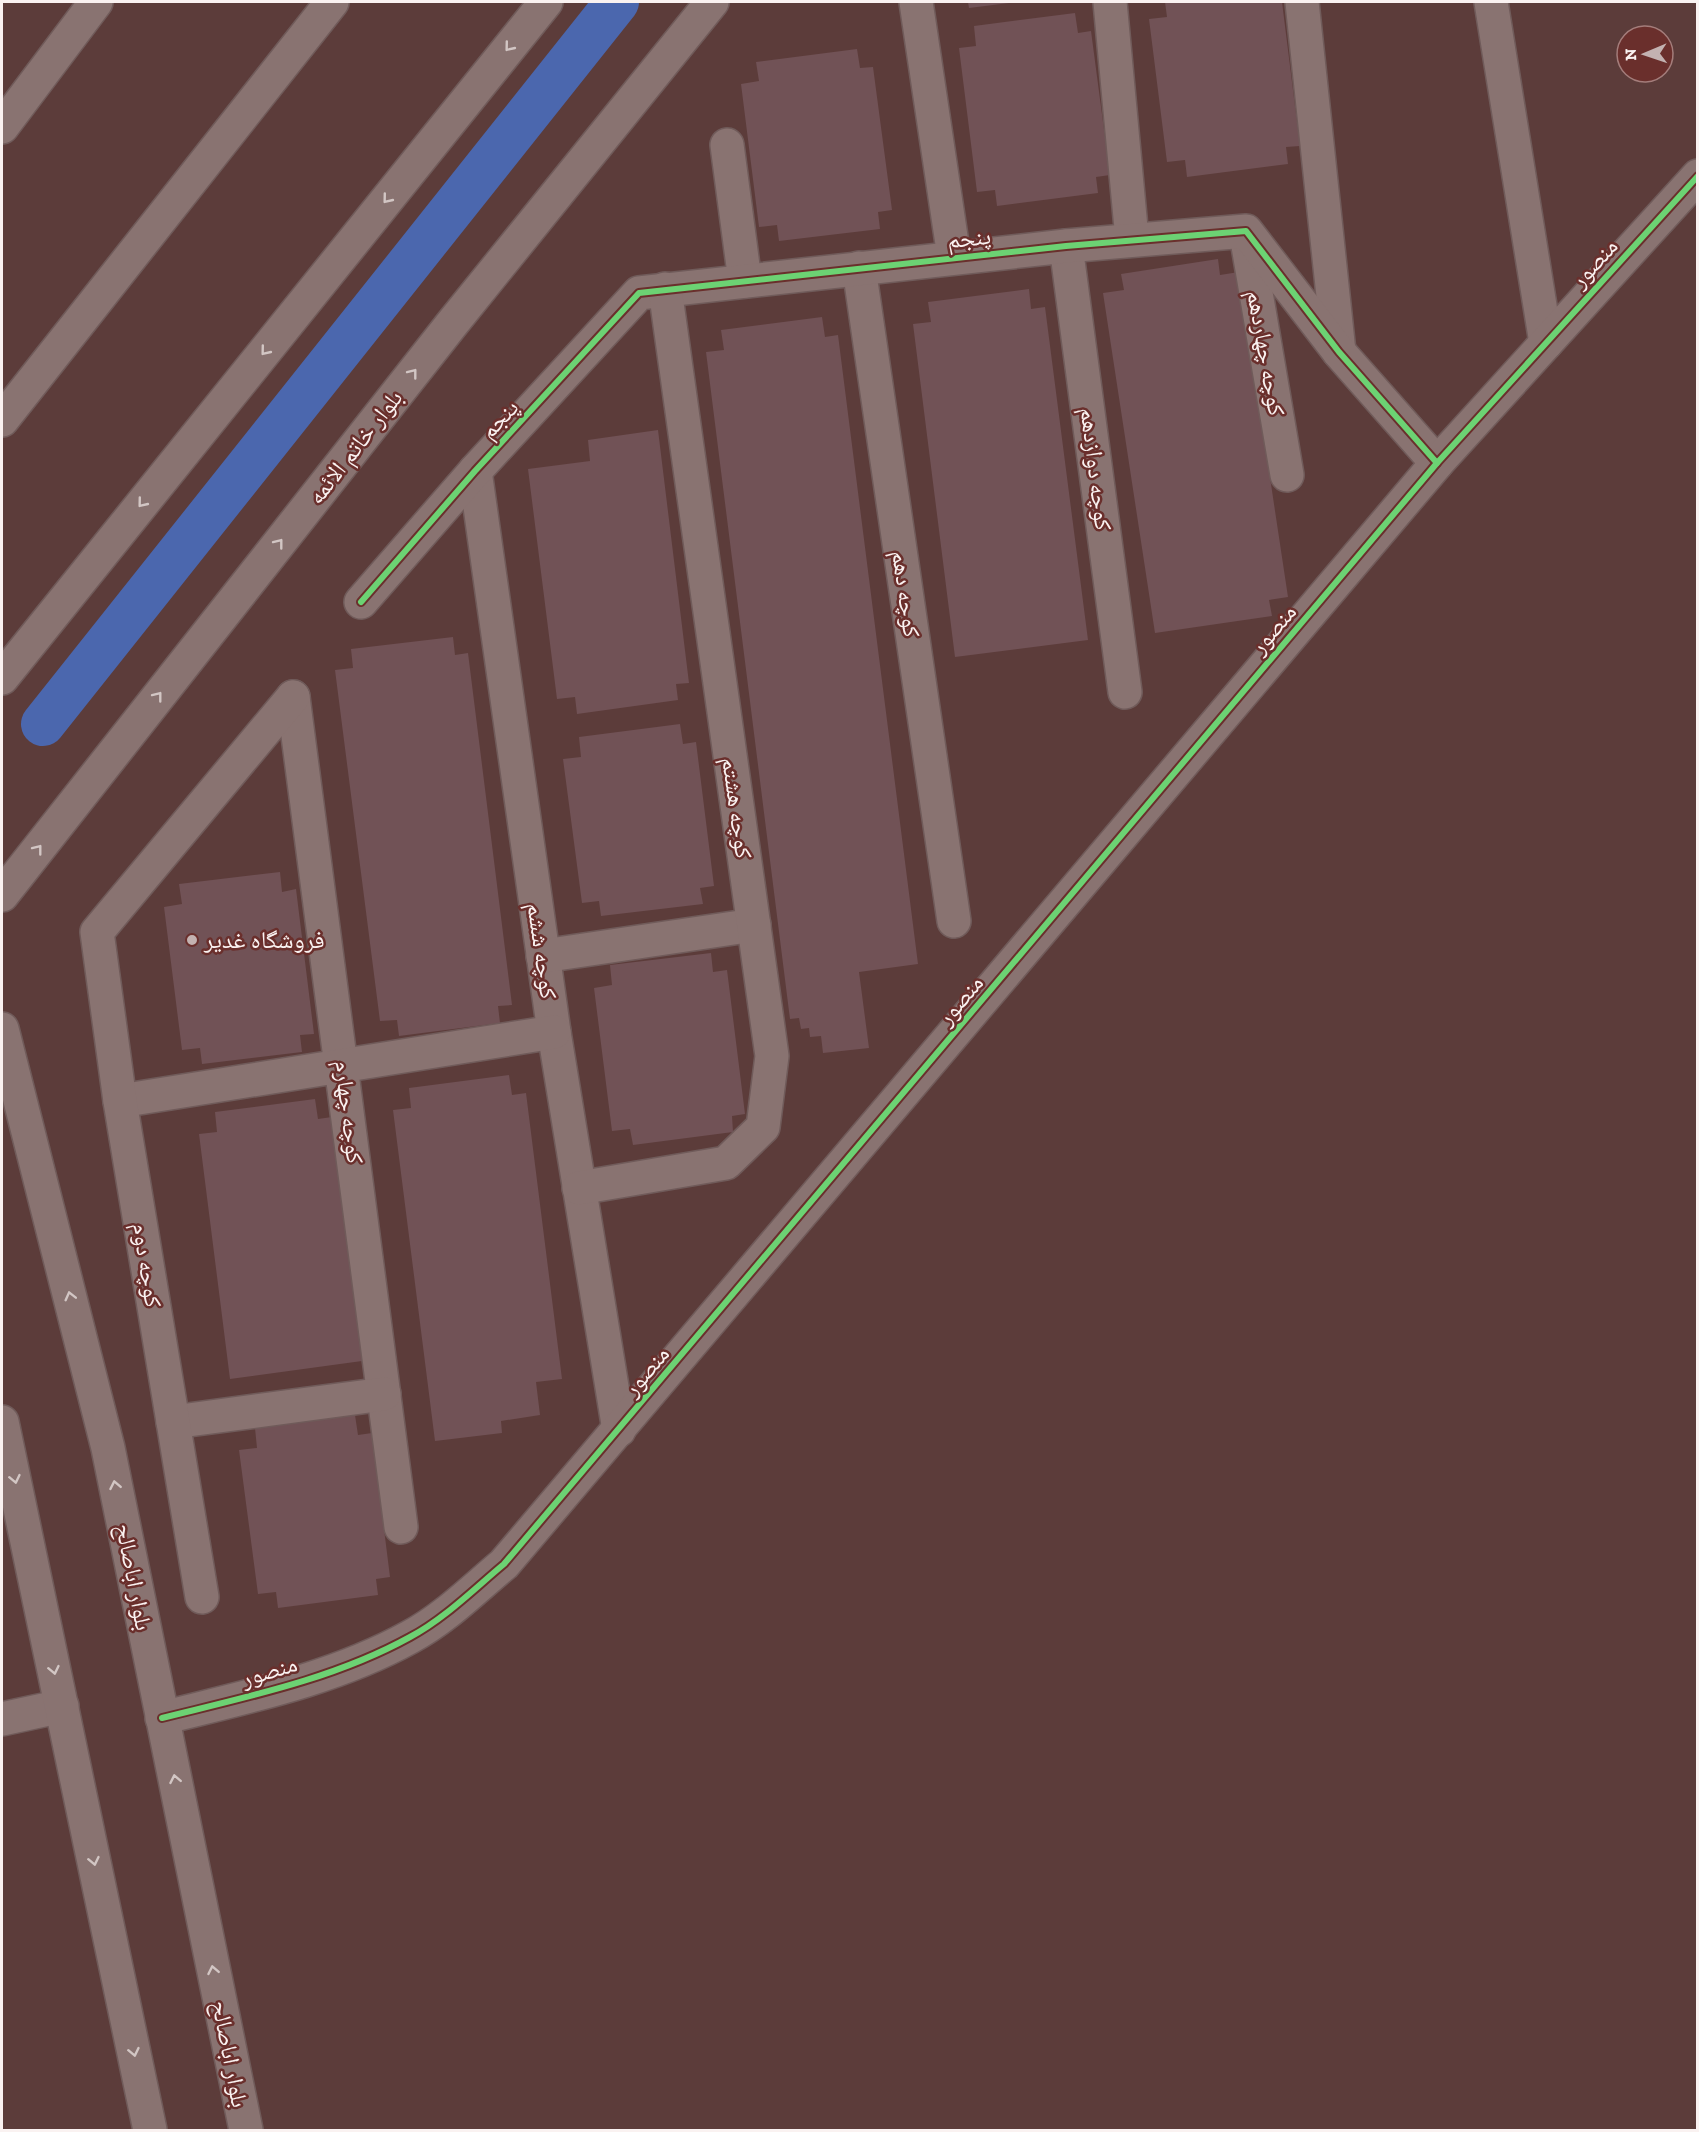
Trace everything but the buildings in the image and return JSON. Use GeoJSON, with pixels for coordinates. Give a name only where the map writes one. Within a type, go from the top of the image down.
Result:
{"type":"FeatureCollection","features":[{"type":"Feature","properties":{"kind":"street"},"geometry":{"type":"LineString","coordinates":[[2,127],[96,2]]}},
{"type":"Feature","properties":{"kind":"street"},"geometry":{"type":"LineString","coordinates":[[2,420],[332,2]]}},
{"type":"Feature","properties":{"kind":"street"},"geometry":{"type":"LineString","coordinates":[[2,678],[546,2]]}},
{"type":"Feature","properties":{"kind":"street","name":"بلوار خاتم الائمه"},"geometry":{"type":"LineString","coordinates":[[2,895],[458,316],[712,2]]}},
{"type":"Feature","properties":{"kind":"street"},"geometry":{"type":"LineString","coordinates":[[916,2],[954,258]]}},
{"type":"Feature","properties":{"kind":"street"},"geometry":{"type":"LineString","coordinates":[[1110,2],[1132,239]]}},
{"type":"Feature","properties":{"kind":"street"},"geometry":{"type":"LineString","coordinates":[[1302,2],[1339,352]]}},
{"type":"Feature","properties":{"kind":"street"},"geometry":{"type":"LineString","coordinates":[[1491,2],[1546,343]]}},
{"type":"Feature","properties":{"kind":"street"},"geometry":{"type":"LineString","coordinates":[[727,145],[745,281]]}},
{"type":"Feature","properties":{"kind":"street","name":"منصور"},"geometry":{"type":"LineString","coordinates":[[162,1718],[267,1692],[356,1662],[411,1637],[458,1603],[504,1564],[1437,463],[1698,176]]}},
{"type":"Feature","properties":{"kind":"street"},"geometry":{"type":"LineString","coordinates":[[1246,231],[1339,352],[1437,463]]}},
{"type":"Feature","properties":{"kind":"street","name":"پنجم"},"geometry":{"type":"LineString","coordinates":[[361,602],[475,471],[639,292],[1132,239],[1246,231]]}},
{"type":"Feature","properties":{"kind":"street","name":"کوچه چهاردهم"},"geometry":{"type":"LineString","coordinates":[[1246,231],[1287,475]]}},
{"type":"Feature","properties":{"kind":"street","name":"کوچه دوازدهم"},"geometry":{"type":"LineString","coordinates":[[1066,246],[1125,692]]}},
{"type":"Feature","properties":{"kind":"street","name":"کوچه دهم"},"geometry":{"type":"LineString","coordinates":[[859,268],[954,921]]}},
{"type":"Feature","properties":{"kind":"street","name":"کوچه هشتم"},"geometry":{"type":"LineString","coordinates":[[579,1188],[726,1163],[763,1127],[772,1056],[665,289]]}},
{"type":"Feature","properties":{"kind":"street","name":"کوچه ششم"},"geometry":{"type":"LineString","coordinates":[[475,471],[554,1032],[619,1430]]}},
{"type":"Feature","properties":{"kind":"street","name":"کوچه چهارم"},"geometry":{"type":"LineString","coordinates":[[97,932],[293,697],[343,1066],[401,1527]]}},
{"type":"Feature","properties":{"kind":"street"},"geometry":{"type":"LineString","coordinates":[[543,956],[754,926]]}},
{"type":"Feature","properties":{"kind":"street","name":"کوچه دوم"},"geometry":{"type":"LineString","coordinates":[[97,932],[120,1101],[202,1597]]}},
{"type":"Feature","properties":{"kind":"street","name":"بلوار اباصالح"},"geometry":{"type":"LineString","coordinates":[[2,1029],[108,1448],[246,2130]]}},
{"type":"Feature","properties":{"kind":"street"},"geometry":{"type":"LineString","coordinates":[[120,1101],[554,1032]]}},
{"type":"Feature","properties":{"kind":"street"},"geometry":{"type":"LineString","coordinates":[[173,1422],[384,1394]]}},
{"type":"Feature","properties":{"kind":"street"},"geometry":{"type":"LineString","coordinates":[[2,1422],[150,2130]]}},
{"type":"Feature","properties":{"kind":"street"},"geometry":{"type":"LineString","coordinates":[[2,1719],[62,1706]]}},
{"type":"Feature","properties":{"kind":"waterway"},"geometry":{"type":"LineString","coordinates":[[43,724],[617,2]]}},
{"type":"Feature","properties":{"kind":"cycle path"},"geometry":{"type":"LineString","coordinates":[[162,1718],[320,1676],[381,1652],[435,1622],[504,1564],[1437,463],[1698,176]]}},
{"type":"Feature","properties":{"kind":"cycle path"},"geometry":{"type":"LineString","coordinates":[[361,602],[475,471],[639,293],[1066,246],[1246,231],[1339,352],[1437,463]]}},
{"type":"Feature","properties":{"kind":"place","name":"فروشگاه غدیر"},"geometry":{"type":"Point","coordinates":[192,940]}}]}
